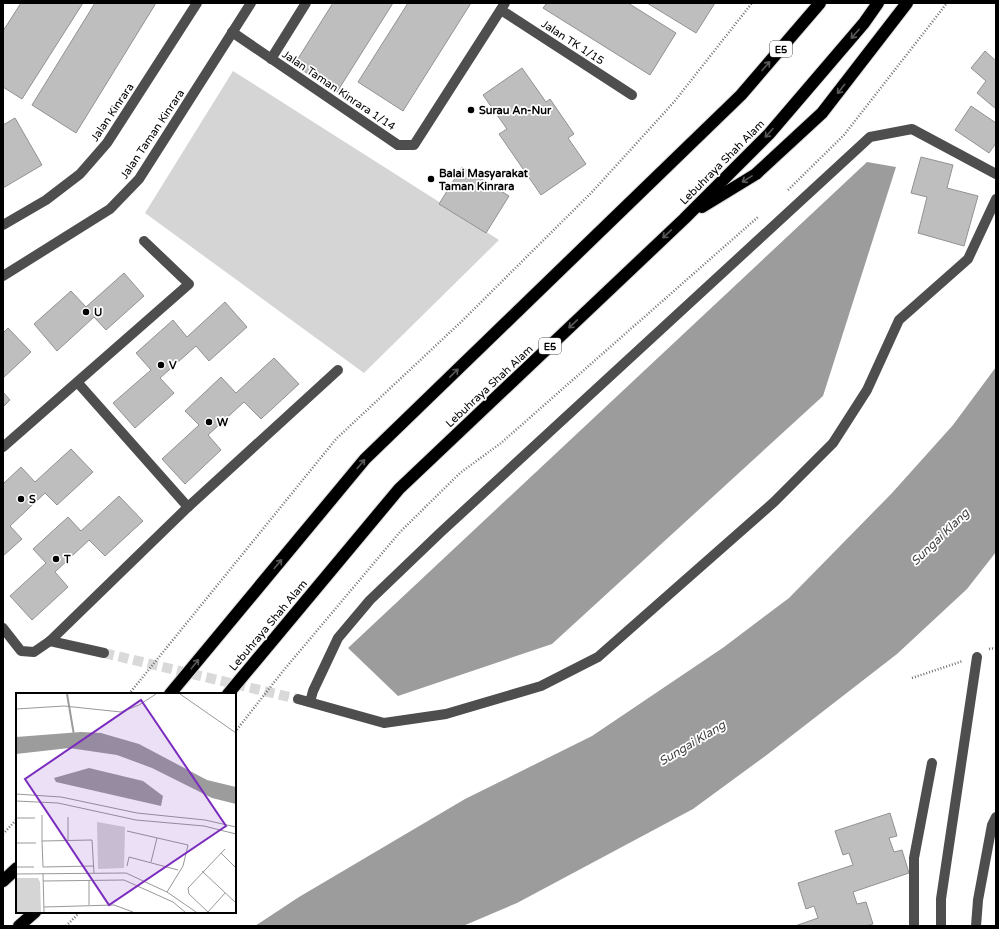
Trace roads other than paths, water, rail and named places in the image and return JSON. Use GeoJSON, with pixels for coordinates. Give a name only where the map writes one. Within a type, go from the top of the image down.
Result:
{"type":"FeatureCollection","features":[{"type":"Feature","properties":{"kind":"highway","name":"E5"},"geometry":{"type":"LineString","coordinates":[[171,693],[365,459],[741,95],[820,3]]}},
{"type":"Feature","properties":{"kind":"highway","name":"Lebuhraya Shah Alam"},"geometry":{"type":"LineString","coordinates":[[229,693],[399,489],[684,218],[769,134],[864,23],[878,3]]}},
{"type":"Feature","properties":{"kind":"highway"},"geometry":{"type":"LineString","coordinates":[[684,218],[756,174],[822,113],[907,3]]}},
{"type":"Feature","properties":{"kind":"highway"},"geometry":{"type":"LineString","coordinates":[[3,880],[16,869]]}},
{"type":"Feature","properties":{"kind":"highway"},"geometry":{"type":"LineString","coordinates":[[19,926],[34,913]]}},
{"type":"Feature","properties":{"kind":"street","name":"Jalan Kinrara"},"geometry":{"type":"LineString","coordinates":[[3,226],[46,200],[80,174],[107,143],[197,3]]}},
{"type":"Feature","properties":{"kind":"street","name":"Jalan Taman Kinrara"},"geometry":{"type":"LineString","coordinates":[[3,276],[110,209],[139,179],[251,3]]}},
{"type":"Feature","properties":{"kind":"street"},"geometry":{"type":"LineString","coordinates":[[271,59],[306,3]]}},
{"type":"Feature","properties":{"kind":"street","name":"Jalan Taman Kinrara 1/14"},"geometry":{"type":"LineString","coordinates":[[232,32],[398,145],[414,145],[503,6]]}},
{"type":"Feature","properties":{"kind":"street","name":"Jalan TK 1/15"},"geometry":{"type":"LineString","coordinates":[[503,6],[632,95]]}},
{"type":"Feature","properties":{"kind":"street"},"geometry":{"type":"LineString","coordinates":[[310,702],[313,691],[338,638],[370,600],[447,526],[870,137],[912,129],[996,174]]}},
{"type":"Feature","properties":{"kind":"street"},"geometry":{"type":"LineString","coordinates":[[298,699],[384,723],[446,714],[541,686],[598,657],[774,502],[833,443],[867,390],[899,320],[968,259],[996,199]]}},
{"type":"Feature","properties":{"kind":"street"},"geometry":{"type":"LineString","coordinates":[[3,447],[78,383],[189,284],[144,241]]}},
{"type":"Feature","properties":{"kind":"street"},"geometry":{"type":"LineString","coordinates":[[3,628],[21,651],[34,652],[50,642],[188,507],[338,370]]}},
{"type":"Feature","properties":{"kind":"street"},"geometry":{"type":"LineString","coordinates":[[78,383],[188,507]]}},
{"type":"Feature","properties":{"kind":"street"},"geometry":{"type":"LineString","coordinates":[[50,642],[104,653]]}},
{"type":"Feature","properties":{"kind":"street"},"geometry":{"type":"LineString","coordinates":[[941,926],[941,899],[977,657]]}},
{"type":"Feature","properties":{"kind":"street"},"geometry":{"type":"LineString","coordinates":[[914,926],[914,858],[932,763]]}},
{"type":"Feature","properties":{"kind":"street"},"geometry":{"type":"LineString","coordinates":[[976,926],[978,900],[992,825],[996,816]]}},
{"type":"Feature","properties":{"kind":"water"},"geometry":{"type":"Polygon","coordinates":[[[867,162],[896,167],[823,396],[552,644],[398,696],[348,648],[867,162]]]}},
{"type":"Feature","properties":{"kind":"water","name":"Sungai Klang"},"geometry":{"type":"Polygon","coordinates":[[[996,367],[996,552],[967,589],[897,654],[768,754],[693,809],[517,903],[463,926],[255,926],[299,897],[465,799],[592,736],[724,647],[789,598],[892,493],[953,425],[996,367]]]}},
{"type":"Feature","properties":{"kind":"tunnel"},"geometry":{"type":"LineString","coordinates":[[104,653],[298,699]]}},
{"type":"Feature","properties":{"kind":"place","name":"Surau An-Nur"},"geometry":{"type":"Point","coordinates":[471,110]}},
{"type":"Feature","properties":{"kind":"place","name":"Balai Masyarakat Taman Kinrara"},"geometry":{"type":"Point","coordinates":[431,179]}},
{"type":"Feature","properties":{"kind":"place","name":"U"},"geometry":{"type":"Point","coordinates":[86,312]}},
{"type":"Feature","properties":{"kind":"place","name":"V"},"geometry":{"type":"Point","coordinates":[161,365]}},
{"type":"Feature","properties":{"kind":"place","name":"W"},"geometry":{"type":"Point","coordinates":[209,422]}},
{"type":"Feature","properties":{"kind":"place","name":"S"},"geometry":{"type":"Point","coordinates":[21,499]}},
{"type":"Feature","properties":{"kind":"place","name":"T"},"geometry":{"type":"Point","coordinates":[56,559]}}]}
